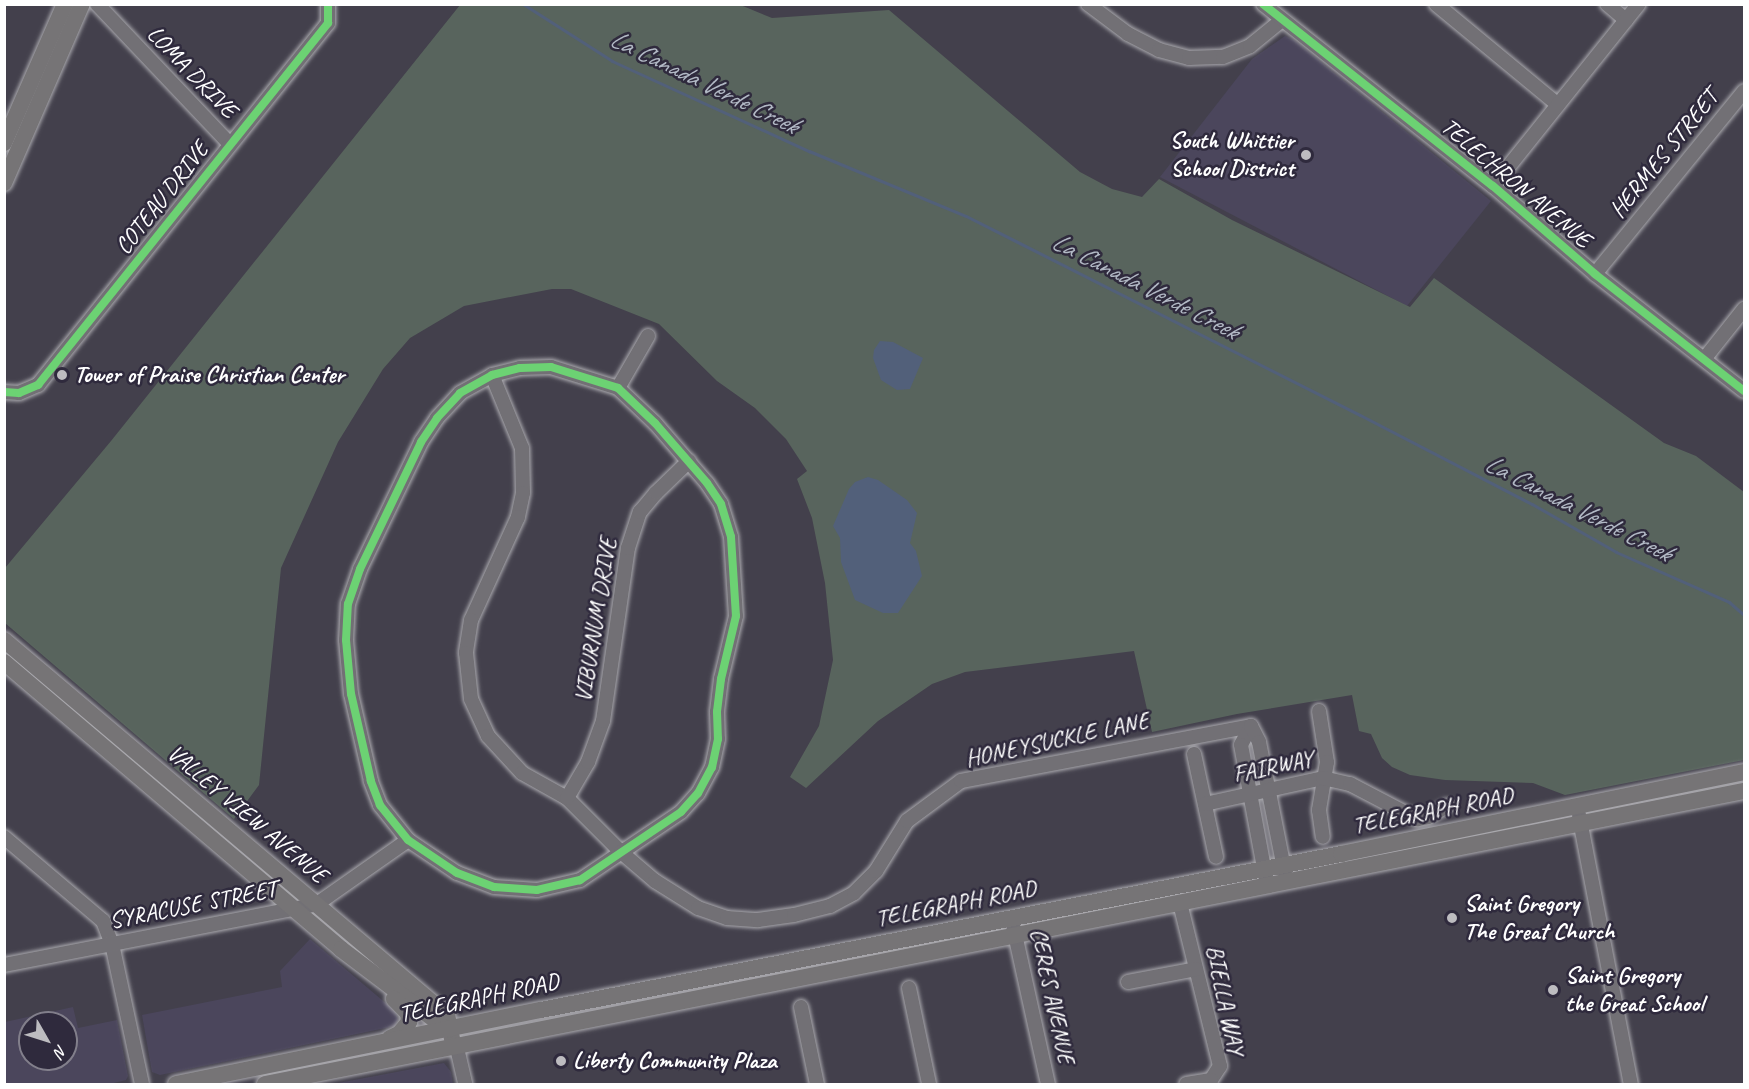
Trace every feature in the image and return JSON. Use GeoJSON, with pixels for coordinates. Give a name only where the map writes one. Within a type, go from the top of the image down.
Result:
{"type":"FeatureCollection","features":[{"type":"Feature","properties":{"kind":"main road"},"geometry":{"type":"LineString","coordinates":[[4,143],[65,4]]}},
{"type":"Feature","properties":{"kind":"main road"},"geometry":{"type":"LineString","coordinates":[[4,183],[82,4]]}},
{"type":"Feature","properties":{"kind":"main road","name":"VALLEY VIEW AVENUE"},"geometry":{"type":"LineString","coordinates":[[4,640],[447,1015],[448,1030],[457,1048]]}},
{"type":"Feature","properties":{"kind":"main road","name":"VALLEY VIEW AVENUE"},"geometry":{"type":"LineString","coordinates":[[4,662],[378,978],[448,1030]]}},
{"type":"Feature","properties":{"kind":"main road","name":"TELEGRAPH ROAD"},"geometry":{"type":"LineString","coordinates":[[176,1084],[381,1042],[1013,926],[1180,903],[1579,815],[1744,772]]}},
{"type":"Feature","properties":{"kind":"main road","name":"TELEGRAPH ROAD"},"geometry":{"type":"LineString","coordinates":[[265,1084],[457,1048],[1013,926],[1283,864],[1579,815],[1744,791]]}},
{"type":"Feature","properties":{"kind":"main road"},"geometry":{"type":"LineString","coordinates":[[378,978],[380,988],[405,1009],[409,1018],[405,1029],[381,1042]]}},
{"type":"Feature","properties":{"kind":"street","name":"LOMA DRIVE"},"geometry":{"type":"LineString","coordinates":[[97,4],[230,144]]}},
{"type":"Feature","properties":{"kind":"street","name":"COTEAU DRIVE"},"geometry":{"type":"LineString","coordinates":[[4,392],[20,393],[38,385],[328,23],[328,4]]}},
{"type":"Feature","properties":{"kind":"street"},"geometry":{"type":"LineString","coordinates":[[1088,4],[1128,34],[1159,50],[1189,58],[1223,57],[1250,46],[1282,20]]}},
{"type":"Feature","properties":{"kind":"street","name":"TELECHRON AVENUE"},"geometry":{"type":"LineString","coordinates":[[1263,4],[1493,186],[1595,274],[1694,352],[1705,358],[1744,391]]}},
{"type":"Feature","properties":{"kind":"street"},"geometry":{"type":"LineString","coordinates":[[1436,4],[1558,105]]}},
{"type":"Feature","properties":{"kind":"street"},"geometry":{"type":"LineString","coordinates":[[1607,4],[1626,20]]}},
{"type":"Feature","properties":{"kind":"street"},"geometry":{"type":"LineString","coordinates":[[1493,186],[1639,4]]}},
{"type":"Feature","properties":{"kind":"street","name":"HERMES STREET"},"geometry":{"type":"LineString","coordinates":[[1595,274],[1744,91]]}},
{"type":"Feature","properties":{"kind":"street"},"geometry":{"type":"LineString","coordinates":[[1705,358],[1744,309]]}},
{"type":"Feature","properties":{"kind":"street"},"geometry":{"type":"LineString","coordinates":[[618,388],[648,336]]}},
{"type":"Feature","properties":{"kind":"street"},"geometry":{"type":"LineString","coordinates":[[551,367],[618,388],[655,423],[688,461],[720,504],[731,537],[735,616],[721,679],[717,712],[718,739],[712,767],[698,794],[681,812],[580,880],[537,890],[494,887],[457,873],[408,840],[380,805],[371,781],[351,694],[346,640],[348,604],[360,569],[421,442],[460,393],[492,375],[520,368],[551,367]]}},
{"type":"Feature","properties":{"kind":"street","name":"HONEYSUCKLE LANE"},"geometry":{"type":"LineString","coordinates":[[492,375],[522,448],[524,493],[518,517],[471,620],[466,653],[471,699],[488,736],[522,773],[567,798],[621,852],[655,881],[698,908],[727,918],[759,920],[794,915],[830,906],[854,892],[876,871],[907,821],[961,781],[1251,726]]}},
{"type":"Feature","properties":{"kind":"street","name":"VIBURNUM DRIVE"},"geometry":{"type":"LineString","coordinates":[[567,798],[588,762],[603,721],[628,548],[640,513],[656,493],[688,461]]}},
{"type":"Feature","properties":{"kind":"street"},"geometry":{"type":"LineString","coordinates":[[1319,711],[1327,762],[1319,810],[1323,837]]}},
{"type":"Feature","properties":{"kind":"street"},"geometry":{"type":"LineString","coordinates":[[1251,726],[1259,742],[1286,881]]}},
{"type":"Feature","properties":{"kind":"street"},"geometry":{"type":"LineString","coordinates":[[1251,726],[1241,745],[1268,885]]}},
{"type":"Feature","properties":{"kind":"street"},"geometry":{"type":"LineString","coordinates":[[1194,754],[1216,857]]}},
{"type":"Feature","properties":{"kind":"street","name":"FAIRWAY"},"geometry":{"type":"LineString","coordinates":[[1205,804],[1324,778],[1350,784],[1417,819],[1428,817],[1447,806]]}},
{"type":"Feature","properties":{"kind":"street"},"geometry":{"type":"LineString","coordinates":[[1579,815],[1631,1084]]}},
{"type":"Feature","properties":{"kind":"street"},"geometry":{"type":"LineString","coordinates":[[4,837],[103,921],[112,944],[142,1084]]}},
{"type":"Feature","properties":{"kind":"street","name":"SYRACUSE STREET"},"geometry":{"type":"LineString","coordinates":[[4,965],[317,904],[408,840]]}},
{"type":"Feature","properties":{"kind":"street","name":"BIELLA WAY"},"geometry":{"type":"LineString","coordinates":[[1180,903],[1220,1066],[1211,1080],[1186,1084]]}},
{"type":"Feature","properties":{"kind":"street","name":"CERES AVENUE"},"geometry":{"type":"LineString","coordinates":[[1013,926],[1048,1084]]}},
{"type":"Feature","properties":{"kind":"street"},"geometry":{"type":"LineString","coordinates":[[1128,982],[1196,969]]}},
{"type":"Feature","properties":{"kind":"street"},"geometry":{"type":"LineString","coordinates":[[909,988],[929,1084]]}},
{"type":"Feature","properties":{"kind":"street"},"geometry":{"type":"LineString","coordinates":[[801,1007],[817,1084]]}},
{"type":"Feature","properties":{"kind":"street","name":"VALLEY VIEW AVENUE"},"geometry":{"type":"LineString","coordinates":[[457,1048],[465,1084]]}},
{"type":"Feature","properties":{"kind":"shaded area"},"geometry":{"type":"Polygon","coordinates":[[[738,4],[772,18],[889,10],[1080,172],[1112,189],[1142,197],[1159,179],[1232,220],[1410,307],[1434,278],[1664,443],[1696,456],[1744,492],[1744,760],[1565,795],[1533,783],[1445,780],[1410,775],[1392,767],[1382,758],[1371,734],[1359,731],[1352,695],[1237,714],[1152,732],[1134,651],[965,672],[932,684],[878,721],[806,788],[790,777],[819,726],[833,660],[825,583],[812,518],[797,479],[807,471],[786,439],[755,408],[717,381],[659,324],[571,289],[552,289],[464,306],[410,338],[383,369],[338,442],[281,568],[259,785],[234,819],[5,623],[5,568],[111,441],[460,5],[738,4]]]}},
{"type":"Feature","properties":{"kind":"shaded area","name":"South Whittier School District"},"geometry":{"type":"Polygon","coordinates":[[[1285,36],[1294,40],[1491,201],[1407,306],[1160,177],[1252,59],[1285,36]]]}},
{"type":"Feature","properties":{"kind":"shaded area"},"geometry":{"type":"Polygon","coordinates":[[[310,939],[395,1011],[398,1019],[395,1026],[160,1075],[152,1072],[142,1015],[282,987],[280,971],[310,939]]]}},
{"type":"Feature","properties":{"kind":"shaded area"},"geometry":{"type":"Polygon","coordinates":[[[73,1007],[74,1011],[55,1011],[73,1007]]]}},
{"type":"Feature","properties":{"kind":"shaded area"},"geometry":{"type":"Polygon","coordinates":[[[18,1019],[18,1071],[78,1071],[78,1028],[117,1020],[128,1076],[126,1080],[110,1084],[5,1084],[5,1022],[18,1019]]]}},
{"type":"Feature","properties":{"kind":"shaded area"},"geometry":{"type":"Polygon","coordinates":[[[444,1063],[451,1072],[453,1084],[333,1084],[444,1063]]]}},
{"type":"Feature","properties":{"kind":"water"},"geometry":{"type":"Polygon","coordinates":[[[880,341],[893,342],[923,358],[910,389],[897,390],[881,380],[873,358],[874,350],[880,341]]]}},
{"type":"Feature","properties":{"kind":"water"},"geometry":{"type":"Polygon","coordinates":[[[868,477],[878,480],[907,500],[917,513],[910,543],[916,551],[922,576],[898,613],[883,613],[855,600],[841,562],[840,538],[833,526],[849,489],[855,482],[868,477]]]}},
{"type":"Feature","properties":{"kind":"waterway","name":"La Canada Verde Creek"},"geometry":{"type":"LineString","coordinates":[[523,4],[612,61],[809,151],[966,216],[1360,415],[1532,504],[1616,552],[1729,602],[1744,615]]}},
{"type":"Feature","properties":{"kind":"cycle path"},"geometry":{"type":"LineString","coordinates":[[4,392],[19,393],[38,385],[328,23],[328,4]]}},
{"type":"Feature","properties":{"kind":"cycle path"},"geometry":{"type":"LineString","coordinates":[[1263,4],[1493,186],[1595,274],[1744,391]]}},
{"type":"Feature","properties":{"kind":"cycle path"},"geometry":{"type":"LineString","coordinates":[[551,367],[618,388],[655,423],[707,483],[721,504],[731,537],[736,616],[721,679],[717,712],[718,739],[712,767],[698,793],[681,812],[580,880],[537,890],[494,887],[457,873],[408,840],[380,805],[371,781],[351,694],[346,640],[348,604],[360,569],[421,442],[437,418],[460,393],[492,375],[520,368],[551,367]]}},
{"type":"Feature","properties":{"kind":"place","name":"South Whittier School District"},"geometry":{"type":"Point","coordinates":[1306,155]}},
{"type":"Feature","properties":{"kind":"place","name":"Tower of Praise Christian Center"},"geometry":{"type":"Point","coordinates":[62,375]}},
{"type":"Feature","properties":{"kind":"place","name":"Saint Gregory The Great Church"},"geometry":{"type":"Point","coordinates":[1452,918]}},
{"type":"Feature","properties":{"kind":"place","name":"Saint Gregory the Great School"},"geometry":{"type":"Point","coordinates":[1553,990]}},
{"type":"Feature","properties":{"kind":"place","name":"Liberty Community Plaza"},"geometry":{"type":"Point","coordinates":[561,1061]}}]}
